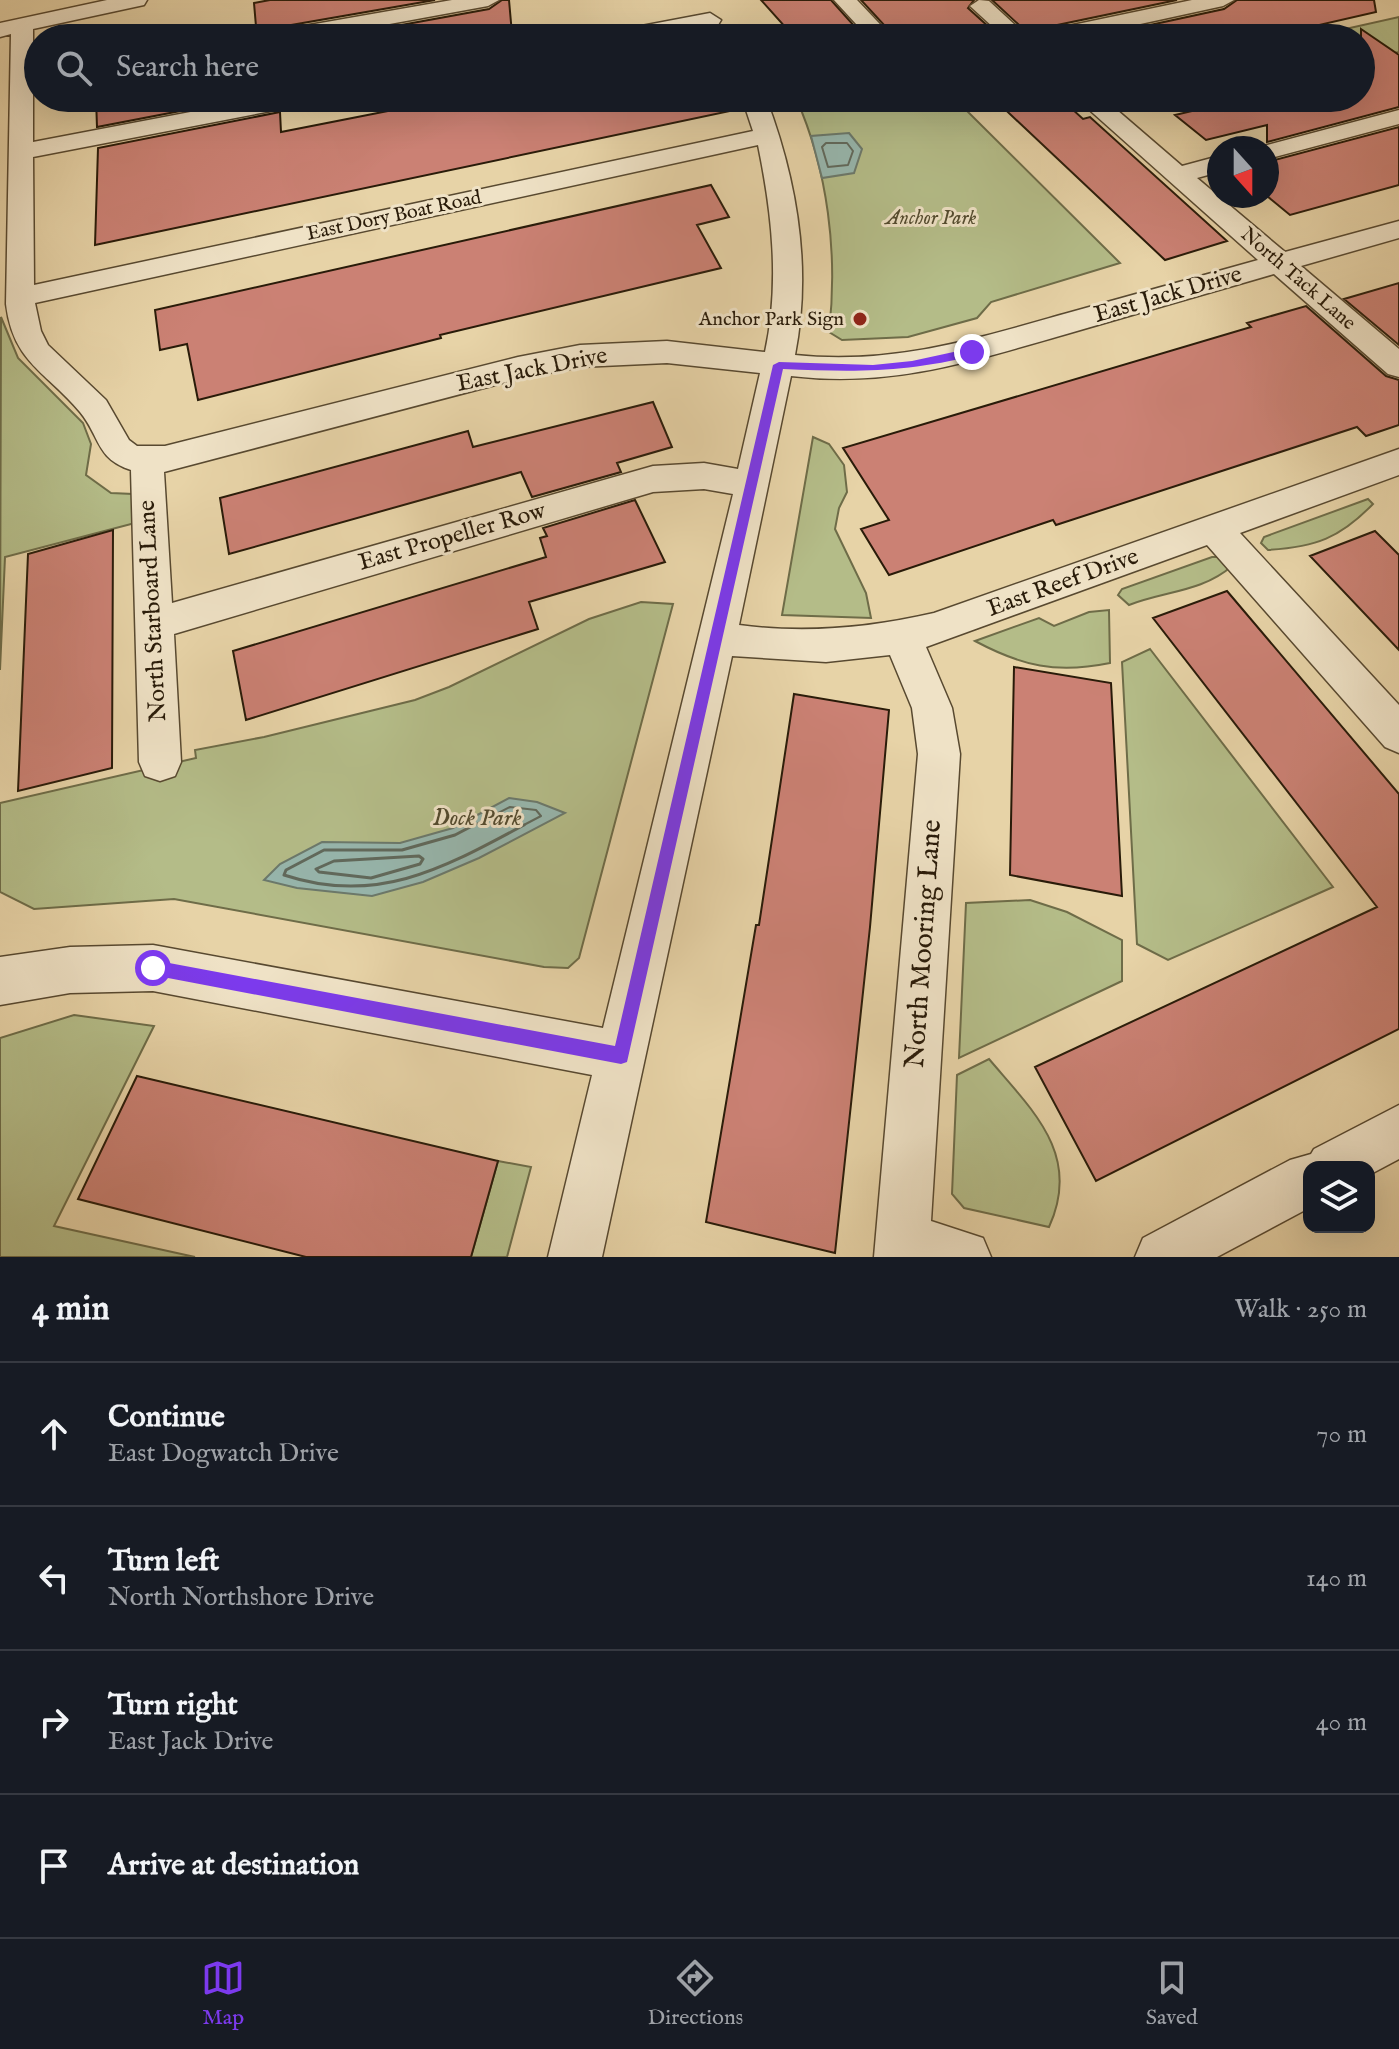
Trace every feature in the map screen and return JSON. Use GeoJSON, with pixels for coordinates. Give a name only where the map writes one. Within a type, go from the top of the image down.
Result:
{"type":"FeatureCollection","features":[{"type":"Feature","properties":{"kind":"street"},"geometry":{"type":"LineString","coordinates":[[24,64],[10,23],[136,0]]}},
{"type":"Feature","properties":{"kind":"street"},"geometry":{"type":"LineString","coordinates":[[353,24],[488,0]]}},
{"type":"Feature","properties":{"kind":"street"},"geometry":{"type":"LineString","coordinates":[[694,0],[712,24]]}},
{"type":"Feature","properties":{"kind":"street"},"geometry":{"type":"LineString","coordinates":[[845,0],[868,24]]}},
{"type":"Feature","properties":{"kind":"street"},"geometry":{"type":"LineString","coordinates":[[1110,24],[1223,0]]}},
{"type":"Feature","properties":{"kind":"street"},"geometry":{"type":"LineString","coordinates":[[981,6],[1002,24]]}},
{"type":"Feature","properties":{"kind":"street"},"geometry":{"type":"LineString","coordinates":[[26,112],[20,152],[24,326],[35,350],[97,411],[116,448],[141,459]]}},
{"type":"Feature","properties":{"kind":"street"},"geometry":{"type":"LineString","coordinates":[[20,152],[229,112]]}},
{"type":"Feature","properties":{"kind":"street"},"geometry":{"type":"LineString","coordinates":[[575,1257],[779,365],[788,292],[788,243],[778,174],[759,112]]}},
{"type":"Feature","properties":{"kind":"street","name":"North Tack Lane"},"geometry":{"type":"LineString","coordinates":[[1104,112],[1399,366]]}},
{"type":"Feature","properties":{"kind":"street"},"geometry":{"type":"LineString","coordinates":[[1279,148],[1399,117]]}},
{"type":"Feature","properties":{"kind":"street","name":"East Dory Boat Road"},"geometry":{"type":"LineString","coordinates":[[21,297],[768,135]]}},
{"type":"Feature","properties":{"kind":"street"},"geometry":{"type":"LineString","coordinates":[[1177,175],[1207,167]]}},
{"type":"Feature","properties":{"kind":"street","name":"East Jack Drive"},"geometry":{"type":"LineString","coordinates":[[141,459],[165,459],[518,368],[580,356],[667,352],[779,365],[873,369],[943,359],[1399,229]]}},
{"type":"Feature","properties":{"kind":"street","name":"North Starboard Lane"},"geometry":{"type":"LineString","coordinates":[[141,459],[154,624],[160,762]]}},
{"type":"Feature","properties":{"kind":"street","name":"East Reef Drive"},"geometry":{"type":"LineString","coordinates":[[717,638],[765,645],[824,647],[901,638],[1399,462]]}},
{"type":"Feature","properties":{"kind":"street","name":"East Propeller Row"},"geometry":{"type":"LineString","coordinates":[[154,624],[636,483],[687,476],[752,484]]}},
{"type":"Feature","properties":{"kind":"street"},"geometry":{"type":"LineString","coordinates":[[1214,529],[1399,734]]}},
{"type":"Feature","properties":{"kind":"street","name":"North Mooring Lane"},"geometry":{"type":"LineString","coordinates":[[901,638],[927,687],[938,730],[939,754],[901,1248]]}},
{"type":"Feature","properties":{"kind":"street"},"geometry":{"type":"LineString","coordinates":[[0,981],[70,970],[153,968],[621,1056]]}},
{"type":"Feature","properties":{"kind":"street"},"geometry":{"type":"LineString","coordinates":[[1343,1161],[1399,1131]]}},
{"type":"Feature","properties":{"kind":"street"},"geometry":{"type":"LineString","coordinates":[[1162,1257],[1303,1182]]}},
{"type":"Feature","properties":{"kind":"street"},"geometry":{"type":"LineString","coordinates":[[901,1248],[964,1257]]}},
{"type":"Feature","properties":{"kind":"green space"},"geometry":{"type":"Polygon","coordinates":[[[1399,17],[1399,52],[1375,58],[1375,24],[1368,24],[1399,17]]]}},
{"type":"Feature","properties":{"kind":"green space","name":"Anchor Park"},"geometry":{"type":"Polygon","coordinates":[[[802,112],[968,112],[1120,263],[991,302],[977,318],[908,337],[842,340],[829,332],[832,273],[828,213],[802,112]]]}},
{"type":"Feature","properties":{"kind":"green space"},"geometry":{"type":"Polygon","coordinates":[[[1,317],[18,358],[83,423],[91,444],[86,475],[111,493],[133,494],[135,523],[5,557],[0,670],[1,317]]]}},
{"type":"Feature","properties":{"kind":"green space"},"geometry":{"type":"Polygon","coordinates":[[[813,437],[829,444],[844,465],[847,492],[839,508],[835,529],[866,593],[871,618],[782,615],[813,437]]]}},
{"type":"Feature","properties":{"kind":"green space"},"geometry":{"type":"Polygon","coordinates":[[[1368,499],[1373,504],[1361,516],[1326,539],[1268,550],[1261,543],[1264,537],[1368,499]]]}},
{"type":"Feature","properties":{"kind":"green space"},"geometry":{"type":"Polygon","coordinates":[[[1212,557],[1222,557],[1232,566],[1196,586],[1129,605],[1118,595],[1122,589],[1212,557]]]}},
{"type":"Feature","properties":{"kind":"green space","name":"Dock Park"},"geometry":{"type":"Polygon","coordinates":[[[641,602],[673,604],[579,958],[568,968],[544,967],[174,899],[34,909],[0,892],[0,803],[196,758],[195,750],[264,737],[415,700],[449,687],[589,619],[641,602]]]}},
{"type":"Feature","properties":{"kind":"green space"},"geometry":{"type":"Polygon","coordinates":[[[1109,610],[1110,663],[1073,668],[1040,666],[1008,657],[975,641],[1039,618],[1054,626],[1089,612],[1109,610]]]}},
{"type":"Feature","properties":{"kind":"green space"},"geometry":{"type":"Polygon","coordinates":[[[1150,649],[1333,887],[1168,960],[1137,944],[1122,662],[1150,649]]]}},
{"type":"Feature","properties":{"kind":"green space"},"geometry":{"type":"Polygon","coordinates":[[[1030,900],[1067,912],[1122,940],[1122,981],[959,1058],[966,903],[1030,900]]]}},
{"type":"Feature","properties":{"kind":"green space"},"geometry":{"type":"Polygon","coordinates":[[[74,1015],[154,1026],[54,1226],[195,1257],[0,1257],[0,1038],[74,1015]]]}},
{"type":"Feature","properties":{"kind":"green space"},"geometry":{"type":"Polygon","coordinates":[[[989,1059],[1036,1116],[1056,1156],[1060,1178],[1058,1201],[1049,1227],[964,1208],[952,1194],[957,1075],[989,1059]]]}},
{"type":"Feature","properties":{"kind":"green space"},"geometry":{"type":"Polygon","coordinates":[[[498,1161],[531,1167],[507,1257],[471,1257],[498,1161]]]}},
{"type":"Feature","properties":{"kind":"water"},"geometry":{"type":"Polygon","coordinates":[[[849,133],[862,149],[854,173],[822,178],[811,136],[849,133]]]}},
{"type":"Feature","properties":{"kind":"water"},"geometry":{"type":"Polygon","coordinates":[[[509,798],[537,802],[565,813],[479,858],[423,882],[372,896],[297,888],[264,880],[280,864],[322,842],[400,843],[453,828],[509,798]]]}},
{"type":"Feature","properties":{"kind":"building"},"geometry":{"type":"Polygon","coordinates":[[[270,0],[435,0],[297,24],[256,24],[254,3],[270,0]]]}},
{"type":"Feature","properties":{"kind":"building"},"geometry":{"type":"Polygon","coordinates":[[[502,0],[509,0],[511,24],[407,24],[489,9],[502,0]]]}},
{"type":"Feature","properties":{"kind":"building"},"geometry":{"type":"Polygon","coordinates":[[[761,0],[831,0],[852,24],[782,24],[761,0]]]}},
{"type":"Feature","properties":{"kind":"building"},"geometry":{"type":"Polygon","coordinates":[[[861,0],[974,0],[968,8],[986,24],[883,24],[861,0]]]}},
{"type":"Feature","properties":{"kind":"building"},"geometry":{"type":"Polygon","coordinates":[[[992,0],[1177,0],[1062,24],[1018,24],[992,0]]]}},
{"type":"Feature","properties":{"kind":"building"},"geometry":{"type":"Polygon","coordinates":[[[1237,0],[1374,0],[1376,12],[1323,24],[1155,24],[1224,9],[1237,0]]]}},
{"type":"Feature","properties":{"kind":"building"},"geometry":{"type":"Polygon","coordinates":[[[1375,39],[1399,55],[1399,107],[1279,139],[1279,136],[1267,136],[1267,125],[1222,136],[1207,136],[1206,140],[1175,115],[1188,112],[1375,112],[1375,39]]]}},
{"type":"Feature","properties":{"kind":"building"},"geometry":{"type":"Polygon","coordinates":[[[96,112],[175,112],[97,127],[96,112]]]}},
{"type":"Feature","properties":{"kind":"building"},"geometry":{"type":"Polygon","coordinates":[[[280,112],[281,132],[383,112],[725,112],[95,245],[98,148],[280,112]]]}},
{"type":"Feature","properties":{"kind":"building"},"geometry":{"type":"Polygon","coordinates":[[[1008,112],[1075,112],[1083,119],[1090,117],[1227,241],[1165,260],[1008,112]]]}},
{"type":"Feature","properties":{"kind":"building"},"geometry":{"type":"Polygon","coordinates":[[[1399,127],[1399,185],[1290,215],[1279,206],[1279,159],[1399,127]]]}},
{"type":"Feature","properties":{"kind":"building"},"geometry":{"type":"Polygon","coordinates":[[[711,185],[729,217],[697,225],[721,268],[440,335],[441,338],[198,400],[187,344],[160,350],[155,310],[711,185]]]}},
{"type":"Feature","properties":{"kind":"building"},"geometry":{"type":"Polygon","coordinates":[[[1399,283],[1399,345],[1344,299],[1399,283]]]}},
{"type":"Feature","properties":{"kind":"building"},"geometry":{"type":"Polygon","coordinates":[[[1306,306],[1386,376],[1399,380],[1399,425],[1366,436],[1357,427],[1056,525],[1053,520],[889,575],[861,529],[889,520],[843,448],[1251,327],[1247,323],[1306,306]]]}},
{"type":"Feature","properties":{"kind":"building"},"geometry":{"type":"Polygon","coordinates":[[[653,402],[672,447],[617,463],[621,472],[532,497],[521,472],[229,554],[220,498],[468,431],[473,447],[653,402]]]}},
{"type":"Feature","properties":{"kind":"building"},"geometry":{"type":"Polygon","coordinates":[[[635,500],[665,562],[529,602],[538,629],[246,720],[233,651],[546,557],[540,538],[547,536],[543,528],[635,500]]]}},
{"type":"Feature","properties":{"kind":"building"},"geometry":{"type":"Polygon","coordinates":[[[113,530],[112,768],[18,791],[28,554],[113,530]]]}},
{"type":"Feature","properties":{"kind":"building"},"geometry":{"type":"Polygon","coordinates":[[[1375,531],[1399,555],[1399,650],[1310,556],[1375,531]]]}},
{"type":"Feature","properties":{"kind":"building"},"geometry":{"type":"Polygon","coordinates":[[[1227,591],[1399,794],[1399,1029],[1096,1181],[1035,1067],[1377,907],[1153,618],[1227,591]]]}},
{"type":"Feature","properties":{"kind":"building"},"geometry":{"type":"Polygon","coordinates":[[[1014,667],[1111,683],[1122,896],[1010,875],[1014,667]]]}},
{"type":"Feature","properties":{"kind":"building"},"geometry":{"type":"Polygon","coordinates":[[[794,694],[889,710],[870,927],[835,1253],[706,1222],[756,925],[759,925],[794,694]]]}},
{"type":"Feature","properties":{"kind":"building"},"geometry":{"type":"Polygon","coordinates":[[[137,1076],[498,1161],[471,1257],[306,1257],[78,1199],[137,1076]]]}},
{"type":"Feature","properties":{"kind":"place","name":"Anchor Park Sign"},"geometry":{"type":"Point","coordinates":[860,319]}},
{"type":"Feature","properties":{"kind":"route"},"geometry":{"type":"LineString","coordinates":[[153,968],[621,1056],[779,365],[833,370],[873,369],[912,365],[972,352]]}}]}
